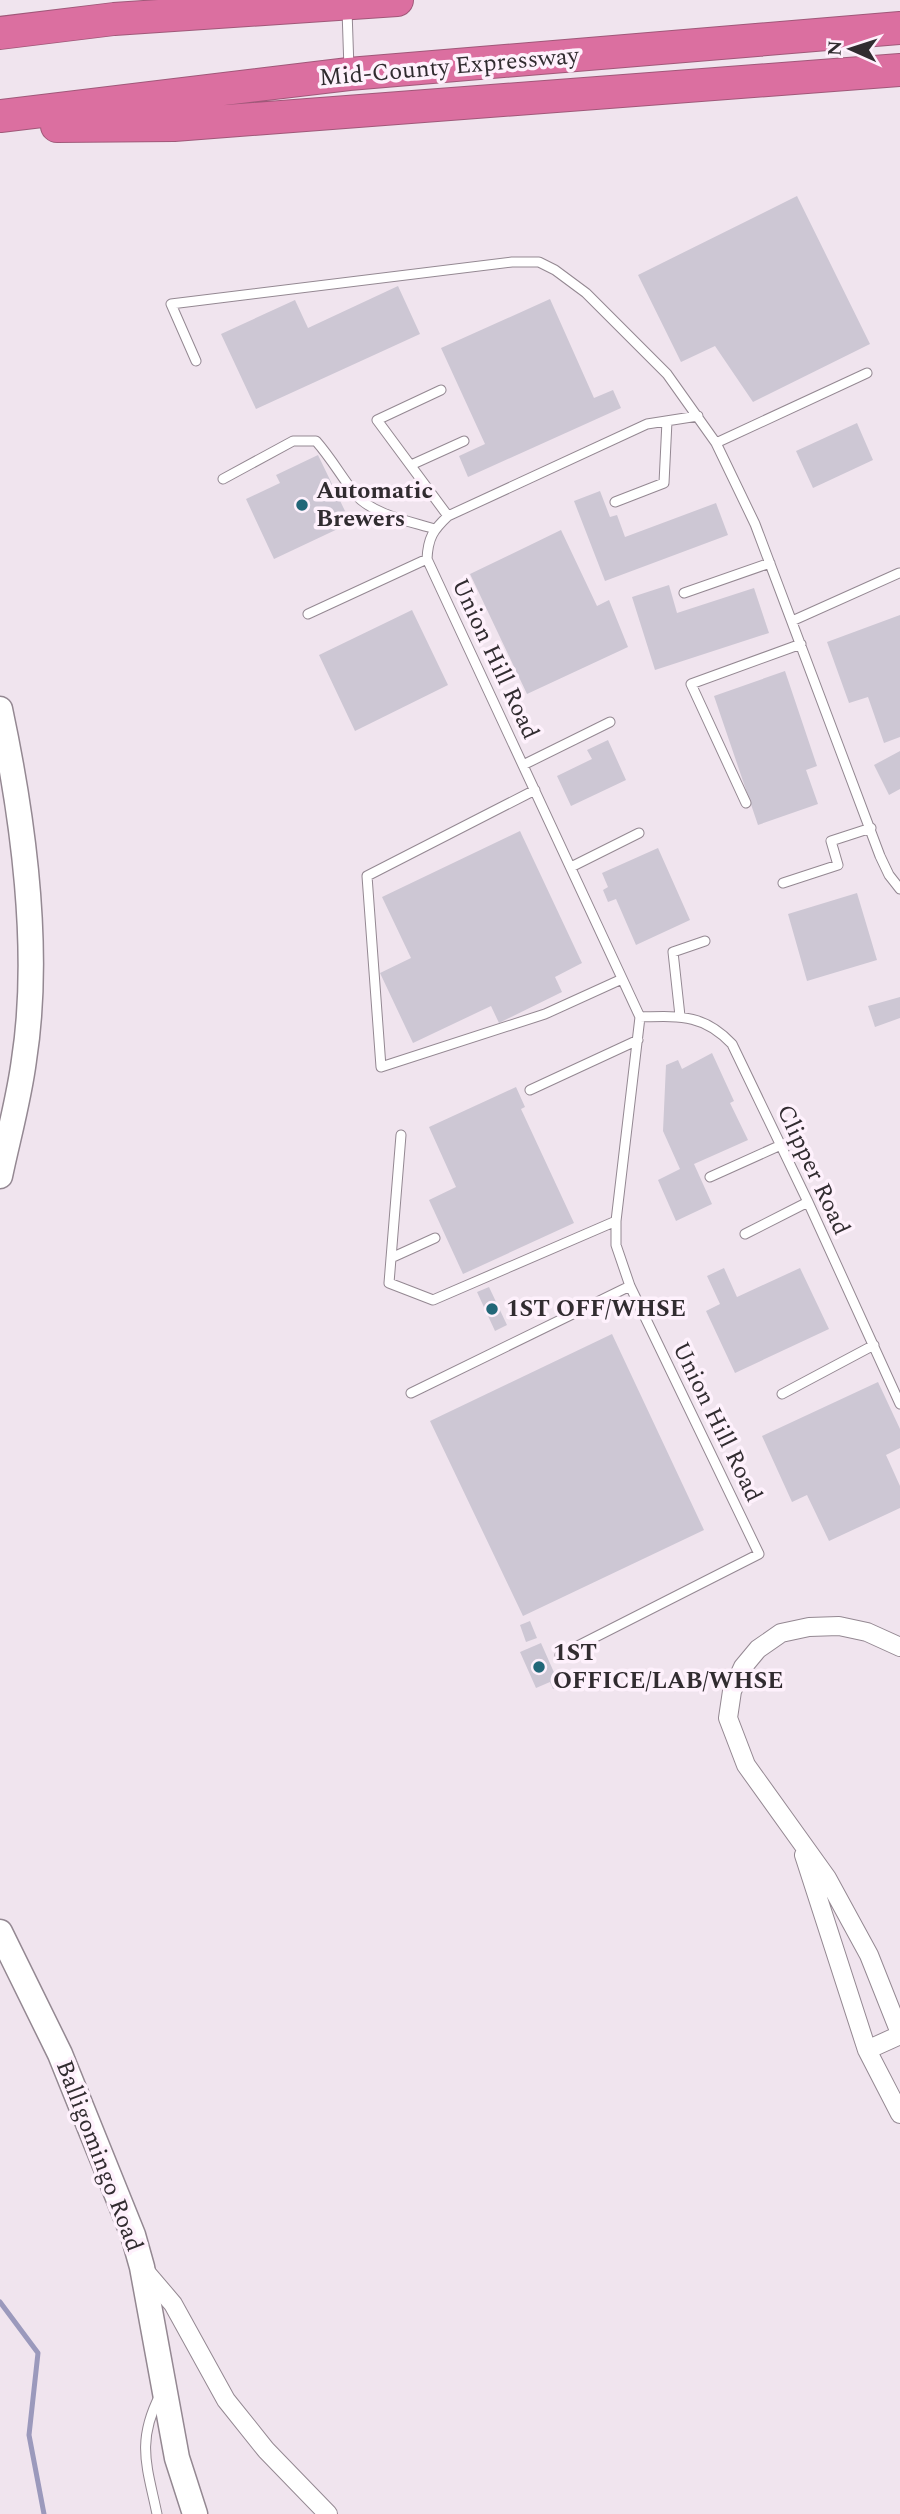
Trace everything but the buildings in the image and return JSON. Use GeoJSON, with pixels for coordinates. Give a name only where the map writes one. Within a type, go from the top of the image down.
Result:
{"type":"FeatureCollection","features":[{"type":"Feature","properties":{"kind":"highway"},"geometry":{"type":"LineString","coordinates":[[0,33],[240,0]]}},
{"type":"Feature","properties":{"kind":"highway"},"geometry":{"type":"LineString","coordinates":[[114,19],[397,0]]}},
{"type":"Feature","properties":{"kind":"highway","name":"Mid-County Expressway"},"geometry":{"type":"LineString","coordinates":[[0,116],[349,74],[900,28]]}},
{"type":"Feature","properties":{"kind":"highway"},"geometry":{"type":"LineString","coordinates":[[0,127],[174,125],[900,70]]}},
{"type":"Feature","properties":{"kind":"street"},"geometry":{"type":"LineString","coordinates":[[0,709],[10,756],[28,898],[30,958],[24,1060],[0,1176]]}},
{"type":"Feature","properties":{"kind":"street"},"geometry":{"type":"LineString","coordinates":[[867,2050],[900,2034],[869,1955],[827,1878],[746,1765],[728,1718],[732,1691],[743,1667],[758,1649],[781,1633],[809,1627],[839,1626],[867,1632],[900,1647]]}},
{"type":"Feature","properties":{"kind":"street"},"geometry":{"type":"LineString","coordinates":[[799,1842],[867,2050],[900,2114]]}},
{"type":"Feature","properties":{"kind":"street","name":"Balligomingo Road"},"geometry":{"type":"LineString","coordinates":[[0,1932],[60,2054],[122,2202],[142,2267],[177,2458],[195,2514]]}},
{"type":"Feature","properties":{"kind":"street"},"geometry":{"type":"LineString","coordinates":[[142,2267],[173,2304],[226,2400],[266,2451],[328,2514]]}},
{"type":"Feature","properties":{"kind":"lane"},"geometry":{"type":"LineString","coordinates":[[346,5],[349,74]]}},
{"type":"Feature","properties":{"kind":"lane"},"geometry":{"type":"LineString","coordinates":[[196,361],[171,304],[512,262],[539,262],[555,270],[586,293],[667,374],[716,443],[755,524],[889,876],[900,889]]}},
{"type":"Feature","properties":{"kind":"lane"},"geometry":{"type":"LineString","coordinates":[[716,443],[867,373]]}},
{"type":"Feature","properties":{"kind":"lane"},"geometry":{"type":"LineString","coordinates":[[442,390],[377,420],[448,516]]}},
{"type":"Feature","properties":{"kind":"lane"},"geometry":{"type":"LineString","coordinates":[[223,479],[293,441],[316,441],[334,461],[357,496],[379,511],[435,529],[448,516],[647,425],[698,416]]}},
{"type":"Feature","properties":{"kind":"lane"},"geometry":{"type":"LineString","coordinates":[[615,502],[664,483],[667,421]]}},
{"type":"Feature","properties":{"kind":"lane"},"geometry":{"type":"LineString","coordinates":[[411,465],[464,441]]}},
{"type":"Feature","properties":{"kind":"lane","name":"Union Hill Road"},"geometry":{"type":"LineString","coordinates":[[435,529],[428,545],[427,559],[640,1017],[616,1222],[616,1245],[630,1286],[759,1554],[560,1655]]}},
{"type":"Feature","properties":{"kind":"lane"},"geometry":{"type":"LineString","coordinates":[[308,614],[427,559]]}},
{"type":"Feature","properties":{"kind":"lane"},"geometry":{"type":"LineString","coordinates":[[684,593],[770,563]]}},
{"type":"Feature","properties":{"kind":"lane"},"geometry":{"type":"LineString","coordinates":[[792,621],[899,573]]}},
{"type":"Feature","properties":{"kind":"lane"},"geometry":{"type":"LineString","coordinates":[[746,803],[691,684],[801,644]]}},
{"type":"Feature","properties":{"kind":"lane"},"geometry":{"type":"LineString","coordinates":[[523,765],[610,722]]}},
{"type":"Feature","properties":{"kind":"lane"},"geometry":{"type":"LineString","coordinates":[[535,790],[367,876],[381,1067],[545,1014],[622,979]]}},
{"type":"Feature","properties":{"kind":"lane"},"geometry":{"type":"LineString","coordinates":[[783,883],[838,865],[831,841],[871,828]]}},
{"type":"Feature","properties":{"kind":"lane"},"geometry":{"type":"LineString","coordinates":[[571,867],[639,833]]}},
{"type":"Feature","properties":{"kind":"lane"},"geometry":{"type":"LineString","coordinates":[[680,1016],[673,952],[705,942]]}},
{"type":"Feature","properties":{"kind":"lane","name":"Clipper Road"},"geometry":{"type":"LineString","coordinates":[[640,1017],[680,1016],[703,1021],[720,1031],[732,1044],[900,1404]]}},
{"type":"Feature","properties":{"kind":"lane"},"geometry":{"type":"LineString","coordinates":[[530,1090],[638,1040]]}},
{"type":"Feature","properties":{"kind":"lane"},"geometry":{"type":"LineString","coordinates":[[401,1135],[389,1283],[433,1300],[616,1222]]}},
{"type":"Feature","properties":{"kind":"lane"},"geometry":{"type":"LineString","coordinates":[[710,1177],[781,1145]]}},
{"type":"Feature","properties":{"kind":"lane"},"geometry":{"type":"LineString","coordinates":[[745,1234],[808,1202]]}},
{"type":"Feature","properties":{"kind":"lane"},"geometry":{"type":"LineString","coordinates":[[391,1258],[435,1238]]}},
{"type":"Feature","properties":{"kind":"lane"},"geometry":{"type":"LineString","coordinates":[[411,1392],[630,1286]]}},
{"type":"Feature","properties":{"kind":"lane"},"geometry":{"type":"LineString","coordinates":[[782,1394],[874,1345]]}},
{"type":"Feature","properties":{"kind":"lane"},"geometry":{"type":"LineString","coordinates":[[157,2514],[144,2452],[153,2408],[164,2387]]}},
{"type":"Feature","properties":{"kind":"waterway"},"geometry":{"type":"LineString","coordinates":[[0,2302],[38,2353],[29,2435],[44,2514]]}},
{"type":"Feature","properties":{"kind":"place","name":"Automatic Brewers"},"geometry":{"type":"Point","coordinates":[302,505]}},
{"type":"Feature","properties":{"kind":"place","name":"1ST OFF/WHSE"},"geometry":{"type":"Point","coordinates":[492,1309]}},
{"type":"Feature","properties":{"kind":"place","name":"1ST OFFICE/LAB/WHSE"},"geometry":{"type":"Point","coordinates":[539,1667]}}]}
